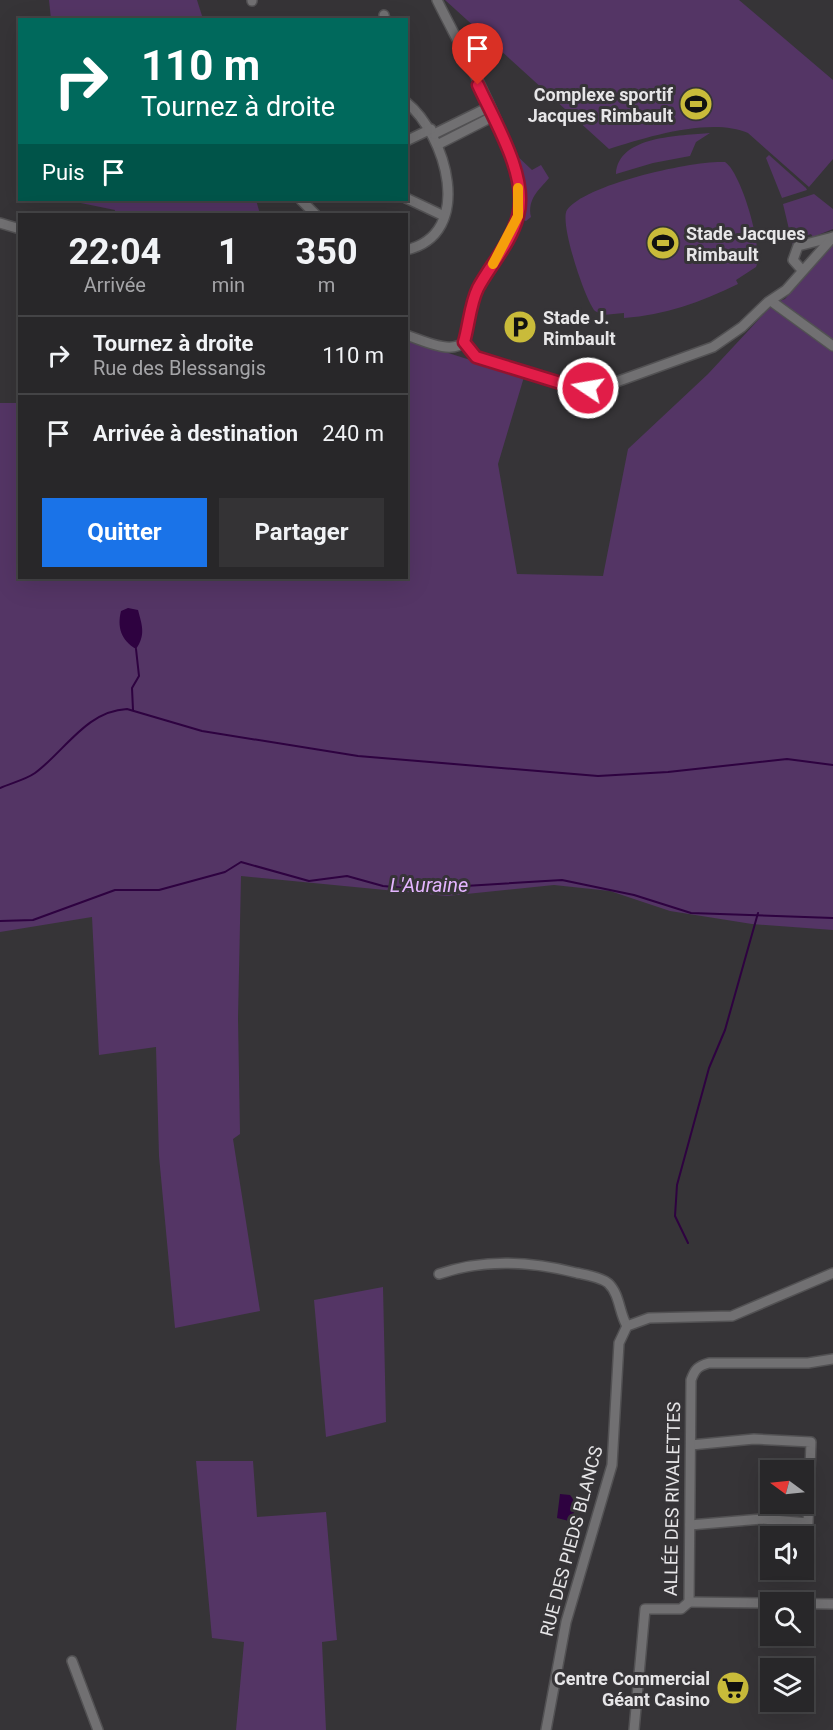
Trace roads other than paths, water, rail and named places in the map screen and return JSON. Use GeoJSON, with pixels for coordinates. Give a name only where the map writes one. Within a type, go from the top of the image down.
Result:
{"type":"FeatureCollection","features":[{"type":"Feature","properties":{"kind":"street"},"geometry":{"type":"LineString","coordinates":[[408,336],[448,348],[456,347],[464,342],[477,291],[513,229],[520,208],[516,177],[491,112],[436,0]]}},
{"type":"Feature","properties":{"kind":"street"},"geometry":{"type":"LineString","coordinates":[[408,104],[433,132],[439,144],[448,190],[444,216],[437,230],[427,240],[408,249]]}},
{"type":"Feature","properties":{"kind":"street"},"geometry":{"type":"LineString","coordinates":[[408,140],[491,112]]}},
{"type":"Feature","properties":{"kind":"street"},"geometry":{"type":"LineString","coordinates":[[439,144],[491,112]]}},
{"type":"Feature","properties":{"kind":"street"},"geometry":{"type":"LineString","coordinates":[[408,199],[444,216]]}},
{"type":"Feature","properties":{"kind":"street"},"geometry":{"type":"LineString","coordinates":[[302,201],[314,213]]}},
{"type":"Feature","properties":{"kind":"street"},"geometry":{"type":"LineString","coordinates":[[0,223],[18,228]]}},
{"type":"Feature","properties":{"kind":"street"},"geometry":{"type":"LineString","coordinates":[[464,342],[476,357],[570,386],[588,388],[605,386],[713,347],[742,327],[786,290],[802,270]]}},
{"type":"Feature","properties":{"kind":"street"},"geometry":{"type":"LineString","coordinates":[[771,301],[833,346]]}},
{"type":"Feature","properties":{"kind":"street"},"geometry":{"type":"LineString","coordinates":[[439,1274],[458,1268],[511,1262],[559,1268],[596,1277],[613,1289],[627,1326],[649,1318],[732,1316],[833,1273]]}},
{"type":"Feature","properties":{"kind":"street","name":"RUE DES PIEDS BLANCS"},"geometry":{"type":"LineString","coordinates":[[546,1730],[566,1622],[612,1465],[620,1343],[627,1326]]}},
{"type":"Feature","properties":{"kind":"street","name":"ALLÉE DES RIVALETTES"},"geometry":{"type":"LineString","coordinates":[[634,1730],[645,1609],[681,1609],[689,1602],[691,1380],[700,1365],[709,1363],[808,1363],[833,1359]]}},
{"type":"Feature","properties":{"kind":"street"},"geometry":{"type":"LineString","coordinates":[[690,1525],[762,1519],[808,1523],[811,1442],[754,1439],[691,1445]]}},
{"type":"Feature","properties":{"kind":"street"},"geometry":{"type":"LineString","coordinates":[[689,1602],[833,1604]]}},
{"type":"Feature","properties":{"kind":"street"},"geometry":{"type":"LineString","coordinates":[[72,1662],[98,1730]]}},
{"type":"Feature","properties":{"kind":"waterway"},"geometry":{"type":"LineString","coordinates":[[133,710],[132,688],[139,676],[136,649]]}},
{"type":"Feature","properties":{"kind":"waterway"},"geometry":{"type":"LineString","coordinates":[[0,788],[35,773],[88,724],[113,711],[127,709],[202,731],[358,756],[598,776],[668,772],[787,759],[833,765]]}},
{"type":"Feature","properties":{"kind":"waterway","name":"L'Auraine"},"geometry":{"type":"LineString","coordinates":[[0,921],[33,920],[115,890],[159,890],[225,872],[241,862],[309,881],[347,876],[383,886],[416,889],[562,880],[634,895],[691,913],[833,918]]}},
{"type":"Feature","properties":{"kind":"waterway"},"geometry":{"type":"LineString","coordinates":[[688,1243],[675,1216],[677,1185],[709,1068],[725,1030],[758,913]]}},
{"type":"Feature","properties":{"kind":"place","name":"Complexe sportif Jacques Rimbault"},"geometry":{"type":"Point","coordinates":[696,104]}},
{"type":"Feature","properties":{"kind":"place","name":"Stade Jacques Rimbault"},"geometry":{"type":"Point","coordinates":[663,243]}},
{"type":"Feature","properties":{"kind":"place","name":"Stade J. Rimbault"},"geometry":{"type":"Point","coordinates":[520,327]}},
{"type":"Feature","properties":{"kind":"place","name":"Centre Commercial Géant Casino"},"geometry":{"type":"Point","coordinates":[733,1688]}}]}
